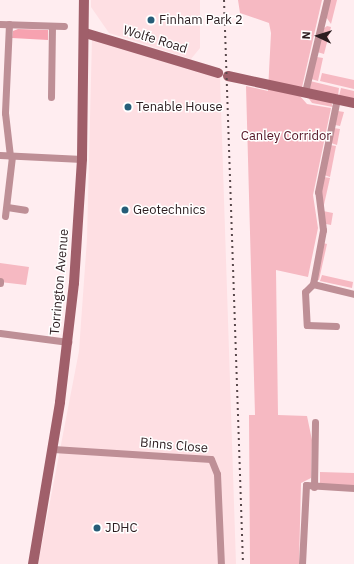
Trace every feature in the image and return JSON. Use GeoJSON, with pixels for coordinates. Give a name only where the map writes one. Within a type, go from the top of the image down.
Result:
{"type":"FeatureCollection","features":[{"type":"Feature","properties":{"kind":"street","name":"Torrington Avenue"},"geometry":{"type":"LineString","coordinates":[[33,564],[53,449],[68,342],[82,159],[85,33],[84,0]]}},
{"type":"Feature","properties":{"kind":"street"},"geometry":{"type":"LineString","coordinates":[[305,92],[327,0]]}},
{"type":"Feature","properties":{"kind":"street"},"geometry":{"type":"LineString","coordinates":[[0,24],[64,26]]}},
{"type":"Feature","properties":{"kind":"street"},"geometry":{"type":"LineString","coordinates":[[5,216],[11,156],[5,113],[4,62],[9,24]]}},
{"type":"Feature","properties":{"kind":"street"},"geometry":{"type":"LineString","coordinates":[[51,97],[52,26]]}},
{"type":"Feature","properties":{"kind":"street","name":"Wolfe Road"},"geometry":{"type":"LineString","coordinates":[[85,33],[218,73]]}},
{"type":"Feature","properties":{"kind":"street"},"geometry":{"type":"LineString","coordinates":[[228,76],[354,103]]}},
{"type":"Feature","properties":{"kind":"street"},"geometry":{"type":"LineString","coordinates":[[336,326],[307,325],[305,292],[313,284],[323,230],[318,192],[337,99]]}},
{"type":"Feature","properties":{"kind":"street"},"geometry":{"type":"LineString","coordinates":[[0,156],[82,159]]}},
{"type":"Feature","properties":{"kind":"street"},"geometry":{"type":"LineString","coordinates":[[7,207],[25,210]]}},
{"type":"Feature","properties":{"kind":"street"},"geometry":{"type":"LineString","coordinates":[[313,284],[354,294]]}},
{"type":"Feature","properties":{"kind":"street"},"geometry":{"type":"LineString","coordinates":[[0,333],[68,342]]}},
{"type":"Feature","properties":{"kind":"street"},"geometry":{"type":"LineString","coordinates":[[314,487],[315,422]]}},
{"type":"Feature","properties":{"kind":"street","name":"Binns Close"},"geometry":{"type":"LineString","coordinates":[[53,449],[211,459],[217,474],[221,564]]}},
{"type":"Feature","properties":{"kind":"street"},"geometry":{"type":"LineString","coordinates":[[302,564],[306,485],[314,487],[354,488]]}},
{"type":"Feature","properties":{"kind":"shaded area","name":"Finham Park 2"},"geometry":{"type":"Polygon","coordinates":[[[91,0],[200,0],[200,48],[191,59],[109,33],[91,7],[91,0]]]}},
{"type":"Feature","properties":{"kind":"shaded area"},"geometry":{"type":"Polygon","coordinates":[[[18,29],[48,30],[48,40],[12,38],[13,31],[18,29]]]}},
{"type":"Feature","properties":{"kind":"shaded area"},"geometry":{"type":"Polygon","coordinates":[[[92,38],[220,77],[236,564],[38,564],[79,351],[87,239],[92,38]]]}},
{"type":"Feature","properties":{"kind":"green space","name":"Canley Corridor"},"geometry":{"type":"Polygon","coordinates":[[[238,0],[322,0],[300,96],[307,104],[331,108],[313,195],[318,228],[308,277],[276,270],[278,415],[307,416],[312,440],[311,478],[301,483],[299,564],[250,564],[249,415],[255,415],[246,86],[268,91],[271,33],[269,23],[240,13],[238,0]]]}},
{"type":"Feature","properties":{"kind":"green space"},"geometry":{"type":"Polygon","coordinates":[[[330,0],[337,0],[331,24],[326,17],[330,0]]]}},
{"type":"Feature","properties":{"kind":"green space"},"geometry":{"type":"Polygon","coordinates":[[[327,26],[331,27],[324,54],[317,52],[323,29],[327,26]]]}},
{"type":"Feature","properties":{"kind":"green space"},"geometry":{"type":"Polygon","coordinates":[[[317,57],[323,58],[318,81],[311,79],[317,57]]]}},
{"type":"Feature","properties":{"kind":"green space"},"geometry":{"type":"Polygon","coordinates":[[[322,73],[354,80],[354,89],[320,81],[322,73]]]}},
{"type":"Feature","properties":{"kind":"green space"},"geometry":{"type":"Polygon","coordinates":[[[310,81],[339,88],[338,96],[310,89],[310,81]]]}},
{"type":"Feature","properties":{"kind":"green space"},"geometry":{"type":"Polygon","coordinates":[[[341,88],[354,91],[354,99],[339,96],[341,88]]]}},
{"type":"Feature","properties":{"kind":"green space"},"geometry":{"type":"Polygon","coordinates":[[[307,96],[331,102],[333,107],[312,103],[307,96]]]}},
{"type":"Feature","properties":{"kind":"green space"},"geometry":{"type":"Polygon","coordinates":[[[338,111],[344,112],[340,126],[335,125],[338,111]]]}},
{"type":"Feature","properties":{"kind":"green space"},"geometry":{"type":"Polygon","coordinates":[[[334,128],[340,129],[337,145],[331,143],[334,128]]]}},
{"type":"Feature","properties":{"kind":"green space"},"geometry":{"type":"Polygon","coordinates":[[[330,145],[336,146],[330,177],[324,175],[330,145]]]}},
{"type":"Feature","properties":{"kind":"green space"},"geometry":{"type":"Polygon","coordinates":[[[324,177],[330,178],[323,209],[320,200],[324,177]]]}},
{"type":"Feature","properties":{"kind":"green space"},"geometry":{"type":"Polygon","coordinates":[[[323,211],[333,213],[331,225],[326,224],[323,211]]]}},
{"type":"Feature","properties":{"kind":"green space"},"geometry":{"type":"Polygon","coordinates":[[[323,243],[327,244],[319,280],[316,280],[323,243]]]}},
{"type":"Feature","properties":{"kind":"green space"},"geometry":{"type":"Polygon","coordinates":[[[0,263],[29,267],[26,285],[0,282],[0,263]]]}},
{"type":"Feature","properties":{"kind":"green space"},"geometry":{"type":"Polygon","coordinates":[[[322,275],[353,282],[352,288],[320,281],[322,275]]]}},
{"type":"Feature","properties":{"kind":"green space"},"geometry":{"type":"Polygon","coordinates":[[[320,472],[354,473],[354,486],[320,484],[320,472]]]}},
{"type":"Feature","properties":{"kind":"railway"},"geometry":{"type":"LineString","coordinates":[[224,0],[243,564]]}},
{"type":"Feature","properties":{"kind":"place","name":"Finham Park 2"},"geometry":{"type":"Point","coordinates":[151,20]}},
{"type":"Feature","properties":{"kind":"place","name":"Tenable House"},"geometry":{"type":"Point","coordinates":[128,107]}},
{"type":"Feature","properties":{"kind":"place","name":"Geotechnics"},"geometry":{"type":"Point","coordinates":[125,210]}},
{"type":"Feature","properties":{"kind":"place","name":"JDHC"},"geometry":{"type":"Point","coordinates":[97,528]}}]}
